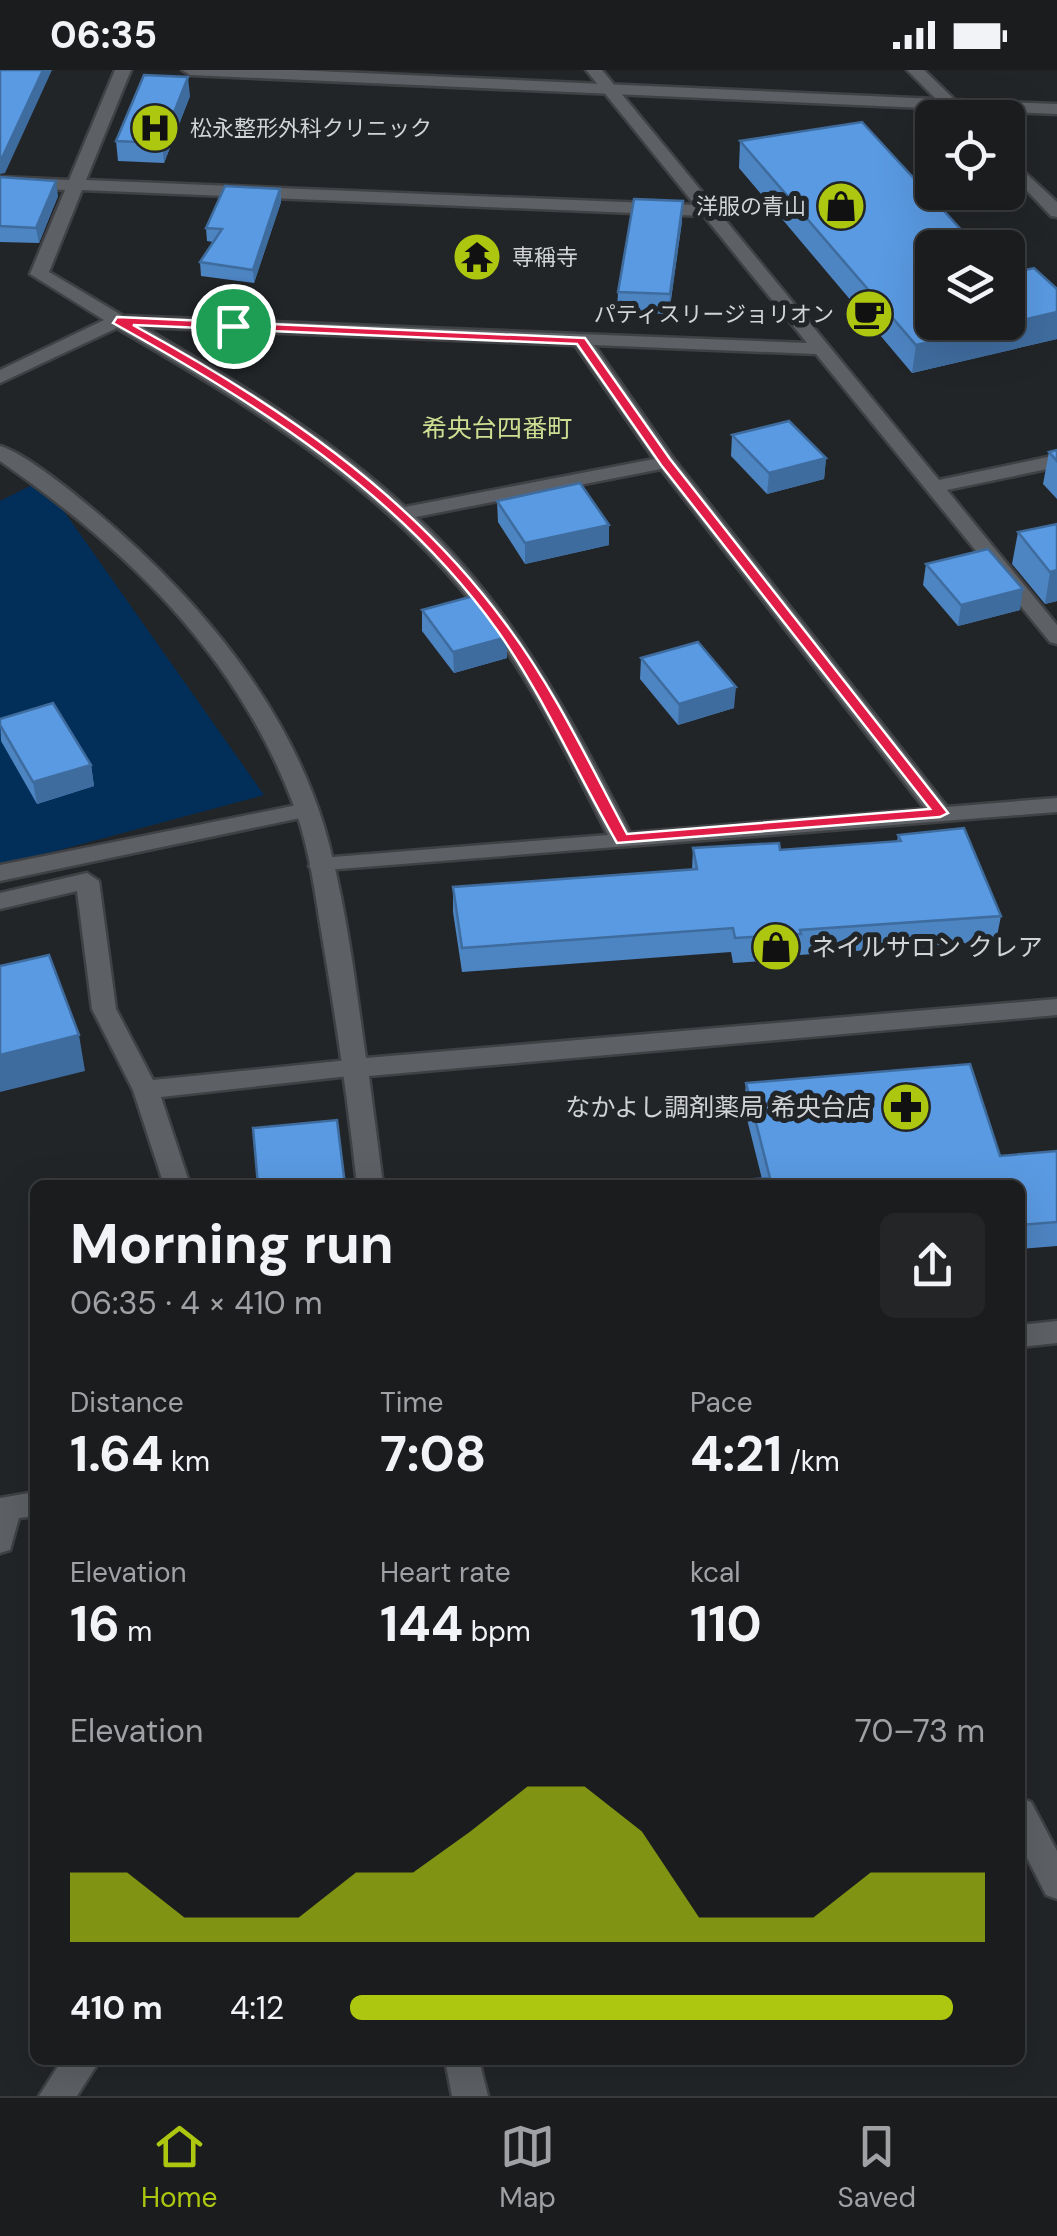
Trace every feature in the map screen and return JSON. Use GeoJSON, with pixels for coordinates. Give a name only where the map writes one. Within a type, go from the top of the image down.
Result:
{"type":"FeatureCollection","features":[{"type":"Feature","properties":{"kind":"street"},"geometry":{"type":"LineString","coordinates":[[123,70],[40,274],[226,381],[299,430],[402,514],[467,582],[501,627],[548,699],[622,839]]}},
{"type":"Feature","properties":{"kind":"street"},"geometry":{"type":"LineString","coordinates":[[190,70],[607,87],[915,108]]}},
{"type":"Feature","properties":{"kind":"street"},"geometry":{"type":"LineString","coordinates":[[594,70],[1057,638]]}},
{"type":"Feature","properties":{"kind":"street"},"geometry":{"type":"LineString","coordinates":[[916,70],[947,100]]}},
{"type":"Feature","properties":{"kind":"street"},"geometry":{"type":"LineString","coordinates":[[1025,109],[1057,108]]}},
{"type":"Feature","properties":{"kind":"street"},"geometry":{"type":"LineString","coordinates":[[1025,179],[1057,212]]}},
{"type":"Feature","properties":{"kind":"street"},"geometry":{"type":"LineString","coordinates":[[0,182],[709,211]]}},
{"type":"Feature","properties":{"kind":"street"},"geometry":{"type":"LineString","coordinates":[[0,377],[117,321],[822,349]]}},
{"type":"Feature","properties":{"kind":"street"},"geometry":{"type":"LineString","coordinates":[[580,340],[666,462],[940,813]]}},
{"type":"Feature","properties":{"kind":"street"},"geometry":{"type":"LineString","coordinates":[[0,452],[79,504],[185,605],[256,704],[307,810],[321,866],[358,1068],[369,1180]]}},
{"type":"Feature","properties":{"kind":"street"},"geometry":{"type":"LineString","coordinates":[[934,487],[1057,461]]}},
{"type":"Feature","properties":{"kind":"street"},"geometry":{"type":"LineString","coordinates":[[402,514],[666,462]]}},
{"type":"Feature","properties":{"kind":"street"},"geometry":{"type":"LineString","coordinates":[[321,866],[1057,805]]}},
{"type":"Feature","properties":{"kind":"street"},"geometry":{"type":"LineString","coordinates":[[0,873],[307,810]]}},
{"type":"Feature","properties":{"kind":"street"},"geometry":{"type":"LineString","coordinates":[[0,901],[86,881],[104,1009],[146,1090],[174,1180]]}},
{"type":"Feature","properties":{"kind":"street"},"geometry":{"type":"LineString","coordinates":[[146,1090],[1057,1007]]}},
{"type":"Feature","properties":{"kind":"street"},"geometry":{"type":"LineString","coordinates":[[1025,1335],[1057,1332]]}},
{"type":"Feature","properties":{"kind":"street"},"geometry":{"type":"LineString","coordinates":[[0,1541],[7,1508],[30,1505]]}},
{"type":"Feature","properties":{"kind":"street"},"geometry":{"type":"LineString","coordinates":[[1025,1822],[1057,1884]]}},
{"type":"Feature","properties":{"kind":"street"},"geometry":{"type":"LineString","coordinates":[[56,2096],[79,2065]]}},
{"type":"Feature","properties":{"kind":"shaded area"},"geometry":{"type":"Polygon","coordinates":[[[42,480],[264,795],[0,866],[0,501],[42,480]]]}},
{"type":"Feature","properties":{"kind":"building"},"geometry":{"type":"Polygon","coordinates":[[[0,70],[43,70],[2,158],[0,158],[0,70]]]}},
{"type":"Feature","properties":{"kind":"building"},"geometry":{"type":"Polygon","coordinates":[[[144,75],[188,77],[162,143],[116,141],[144,75]]]}},
{"type":"Feature","properties":{"kind":"building"},"geometry":{"type":"Polygon","coordinates":[[[862,122],[915,180],[915,210],[943,210],[961,230],[915,230],[915,340],[937,340],[916,345],[740,141],[862,122]]]}},
{"type":"Feature","properties":{"kind":"building"},"geometry":{"type":"Polygon","coordinates":[[[0,177],[56,181],[36,228],[0,226],[0,177]]]}},
{"type":"Feature","properties":{"kind":"building"},"geometry":{"type":"Polygon","coordinates":[[[225,186],[280,189],[253,270],[200,262],[222,229],[206,228],[225,186]]]}},
{"type":"Feature","properties":{"kind":"building"},"geometry":{"type":"Polygon","coordinates":[[[634,199],[683,201],[670,294],[618,292],[634,199]]]}},
{"type":"Feature","properties":{"kind":"building"},"geometry":{"type":"Polygon","coordinates":[[[1034,268],[1057,289],[1057,312],[1025,319],[1025,270],[1034,268]]]}},
{"type":"Feature","properties":{"kind":"building"},"geometry":{"type":"Polygon","coordinates":[[[789,421],[826,458],[769,473],[732,435],[789,421]]]}},
{"type":"Feature","properties":{"kind":"building"},"geometry":{"type":"Polygon","coordinates":[[[580,483],[609,525],[525,543],[497,501],[580,483]]]}},
{"type":"Feature","properties":{"kind":"building"},"geometry":{"type":"Polygon","coordinates":[[[1057,524],[1057,570],[1050,572],[1018,532],[1057,524]]]}},
{"type":"Feature","properties":{"kind":"building"},"geometry":{"type":"Polygon","coordinates":[[[988,549],[1023,589],[961,605],[926,564],[988,549]]]}},
{"type":"Feature","properties":{"kind":"building"},"geometry":{"type":"Polygon","coordinates":[[[477,595],[507,637],[453,652],[422,610],[477,595]]]}},
{"type":"Feature","properties":{"kind":"building"},"geometry":{"type":"Polygon","coordinates":[[[698,642],[736,687],[679,704],[641,658],[698,642]]]}},
{"type":"Feature","properties":{"kind":"building"},"geometry":{"type":"Polygon","coordinates":[[[53,703],[91,765],[33,782],[0,719],[53,703]]]}},
{"type":"Feature","properties":{"kind":"building"},"geometry":{"type":"Polygon","coordinates":[[[964,828],[1001,916],[735,938],[733,928],[462,948],[453,887],[697,869],[693,848],[779,843],[780,850],[901,841],[898,835],[964,828]]]}},
{"type":"Feature","properties":{"kind":"building"},"geometry":{"type":"Polygon","coordinates":[[[49,955],[79,1035],[0,1055],[0,966],[49,955]]]}},
{"type":"Feature","properties":{"kind":"building"},"geometry":{"type":"Polygon","coordinates":[[[970,1064],[1000,1156],[1057,1151],[1057,1222],[1025,1225],[1025,1180],[739,1180],[770,1178],[746,1083],[970,1064]]]}},
{"type":"Feature","properties":{"kind":"building"},"geometry":{"type":"Polygon","coordinates":[[[337,1120],[344,1180],[258,1180],[253,1128],[337,1120]]]}},
{"type":"Feature","properties":{"kind":"place","name":"松永整形外科クリニック"},"geometry":{"type":"Point","coordinates":[155,128]}},
{"type":"Feature","properties":{"kind":"place","name":"洋服の青山"},"geometry":{"type":"Point","coordinates":[841,206]}},
{"type":"Feature","properties":{"kind":"place","name":"専稱寺"},"geometry":{"type":"Point","coordinates":[477,257]}},
{"type":"Feature","properties":{"kind":"place","name":"パティスリージョリオン"},"geometry":{"type":"Point","coordinates":[869,314]}},
{"type":"Feature","properties":{"kind":"place","name":"ネイルサロン クレア"},"geometry":{"type":"Point","coordinates":[776,947]}},
{"type":"Feature","properties":{"kind":"place","name":"なかよし調剤薬局 希央台店"},"geometry":{"type":"Point","coordinates":[906,1107]}},
{"type":"Feature","properties":{"kind":"district","name":"希央台四番町"},"geometry":{"type":"Point","coordinates":[497,428]}},
{"type":"Feature","properties":{"kind":"route"},"geometry":{"type":"LineString","coordinates":[[117,321],[233,326],[580,340],[666,462],[940,813],[622,839],[576,748],[501,627],[467,582],[402,514],[299,430],[226,381],[117,321]]}}]}
